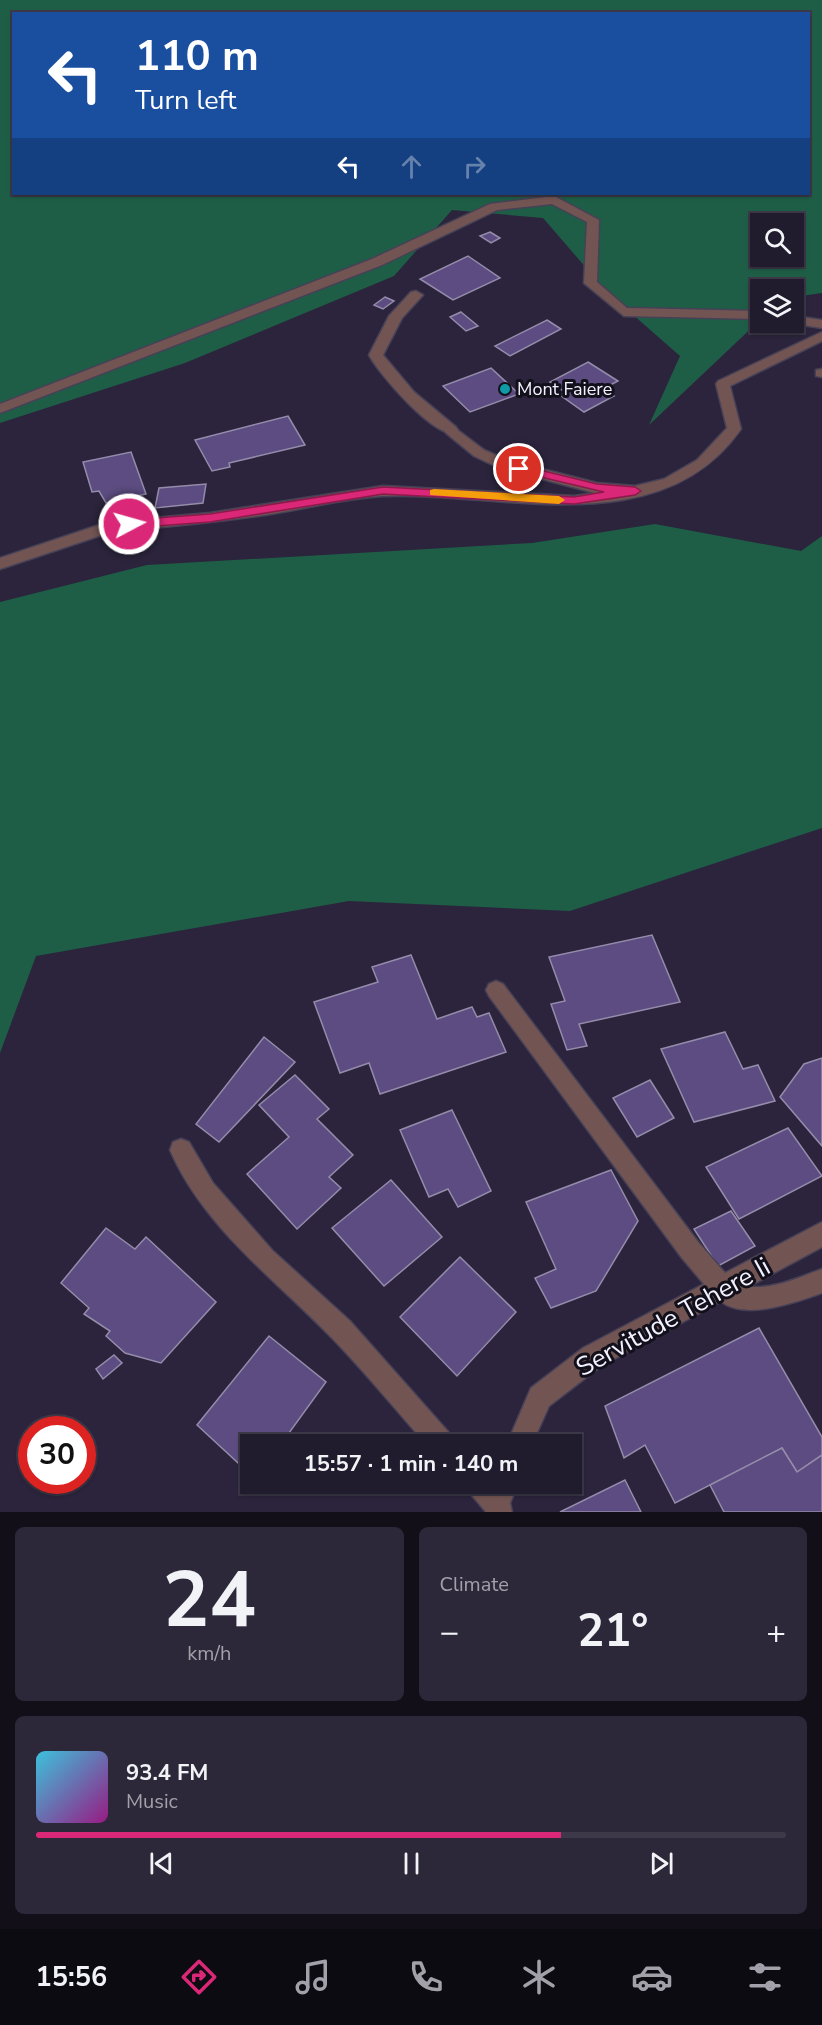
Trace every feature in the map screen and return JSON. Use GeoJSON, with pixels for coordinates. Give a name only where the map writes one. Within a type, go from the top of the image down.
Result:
{"type":"FeatureCollection","features":[{"type":"Feature","properties":{"kind":"street"},"geometry":{"type":"LineString","coordinates":[[0,410],[377,262],[494,207],[554,200],[593,220],[590,283],[624,312],[750,315]]}},
{"type":"Feature","properties":{"kind":"street"},"geometry":{"type":"LineString","coordinates":[[416,295],[396,316],[376,355],[379,363],[437,422],[451,430],[479,453],[502,464],[597,488],[635,491]]}},
{"type":"Feature","properties":{"kind":"street"},"geometry":{"type":"LineString","coordinates":[[804,321],[822,324]]}},
{"type":"Feature","properties":{"kind":"street"},"geometry":{"type":"LineString","coordinates":[[0,564],[108,527],[210,518],[383,490],[574,501],[669,483],[702,463],[734,429],[723,384],[822,336]]}},
{"type":"Feature","properties":{"kind":"street"},"geometry":{"type":"LineString","coordinates":[[496,990],[690,1250],[723,1288],[731,1295],[771,1298],[822,1281]]}},
{"type":"Feature","properties":{"kind":"street"},"geometry":{"type":"LineString","coordinates":[[181,1150],[205,1191],[264,1258],[341,1330],[433,1434]]}},
{"type":"Feature","properties":{"kind":"street","name":"Servitude Tehere Ii"},"geometry":{"type":"LineString","coordinates":[[524,1434],[540,1397],[592,1357],[822,1234]]}},
{"type":"Feature","properties":{"kind":"green space"},"geometry":{"type":"Polygon","coordinates":[[[0,0],[822,0],[822,293],[804,296],[804,279],[750,279],[750,329],[649,425],[680,356],[607,292],[543,218],[452,210],[394,276],[185,363],[0,423],[0,0]]]}},
{"type":"Feature","properties":{"kind":"green space"},"geometry":{"type":"Polygon","coordinates":[[[655,524],[801,551],[822,536],[822,828],[570,911],[349,901],[36,956],[0,1053],[0,602],[147,565],[532,543],[655,524]]]}},
{"type":"Feature","properties":{"kind":"building"},"geometry":{"type":"Polygon","coordinates":[[[490,232],[500,238],[491,243],[480,236],[490,232]]]}},
{"type":"Feature","properties":{"kind":"building"},"geometry":{"type":"Polygon","coordinates":[[[468,256],[500,278],[453,300],[420,279],[468,256]]]}},
{"type":"Feature","properties":{"kind":"building"},"geometry":{"type":"Polygon","coordinates":[[[385,297],[394,301],[383,309],[374,305],[385,297]]]}},
{"type":"Feature","properties":{"kind":"building"},"geometry":{"type":"Polygon","coordinates":[[[461,312],[478,326],[466,331],[450,317],[461,312]]]}},
{"type":"Feature","properties":{"kind":"building"},"geometry":{"type":"Polygon","coordinates":[[[547,320],[561,329],[510,356],[495,346],[547,320]]]}},
{"type":"Feature","properties":{"kind":"building"},"geometry":{"type":"Polygon","coordinates":[[[588,362],[618,381],[603,389],[614,396],[584,412],[560,395],[565,392],[550,382],[588,362]]]}},
{"type":"Feature","properties":{"kind":"building"},"geometry":{"type":"Polygon","coordinates":[[[491,368],[519,394],[470,412],[443,386],[491,368]]]}},
{"type":"Feature","properties":{"kind":"building"},"geometry":{"type":"Polygon","coordinates":[[[288,416],[305,445],[229,463],[230,467],[212,471],[195,440],[288,416]]]}},
{"type":"Feature","properties":{"kind":"building"},"geometry":{"type":"Polygon","coordinates":[[[131,452],[146,494],[106,503],[99,491],[92,492],[83,462],[131,452]]]}},
{"type":"Feature","properties":{"kind":"building"},"geometry":{"type":"Polygon","coordinates":[[[206,484],[203,503],[155,508],[159,488],[206,484]]]}},
{"type":"Feature","properties":{"kind":"building"},"geometry":{"type":"Polygon","coordinates":[[[652,935],[680,1002],[579,1024],[587,1046],[567,1050],[551,1004],[565,1001],[549,957],[652,935]]]}},
{"type":"Feature","properties":{"kind":"building"},"geometry":{"type":"Polygon","coordinates":[[[411,955],[437,1019],[472,1007],[477,1017],[489,1013],[506,1052],[380,1094],[369,1063],[340,1073],[314,1002],[378,982],[372,967],[411,955]]]}},
{"type":"Feature","properties":{"kind":"building"},"geometry":{"type":"Polygon","coordinates":[[[725,1032],[743,1069],[758,1065],[775,1101],[694,1122],[661,1049],[725,1032]]]}},
{"type":"Feature","properties":{"kind":"building"},"geometry":{"type":"Polygon","coordinates":[[[264,1037],[295,1062],[219,1142],[196,1124],[264,1037]]]}},
{"type":"Feature","properties":{"kind":"building"},"geometry":{"type":"Polygon","coordinates":[[[822,1058],[822,1146],[780,1097],[804,1064],[822,1058]]]}},
{"type":"Feature","properties":{"kind":"building"},"geometry":{"type":"Polygon","coordinates":[[[295,1075],[329,1109],[317,1119],[353,1155],[329,1177],[341,1188],[297,1229],[247,1174],[289,1137],[259,1105],[295,1075]]]}},
{"type":"Feature","properties":{"kind":"building"},"geometry":{"type":"Polygon","coordinates":[[[650,1080],[674,1118],[637,1137],[613,1098],[650,1080]]]}},
{"type":"Feature","properties":{"kind":"building"},"geometry":{"type":"Polygon","coordinates":[[[452,1110],[491,1191],[458,1207],[448,1189],[429,1197],[400,1130],[452,1110]]]}},
{"type":"Feature","properties":{"kind":"building"},"geometry":{"type":"Polygon","coordinates":[[[788,1128],[822,1176],[739,1219],[706,1167],[788,1128]]]}},
{"type":"Feature","properties":{"kind":"building"},"geometry":{"type":"Polygon","coordinates":[[[611,1170],[638,1221],[596,1291],[551,1308],[535,1278],[556,1269],[526,1202],[611,1170]]]}},
{"type":"Feature","properties":{"kind":"building"},"geometry":{"type":"Polygon","coordinates":[[[391,1180],[442,1237],[384,1286],[332,1228],[391,1180]]]}},
{"type":"Feature","properties":{"kind":"building"},"geometry":{"type":"Polygon","coordinates":[[[731,1211],[755,1246],[718,1266],[694,1229],[731,1211]]]}},
{"type":"Feature","properties":{"kind":"building"},"geometry":{"type":"Polygon","coordinates":[[[106,1228],[135,1249],[146,1237],[216,1302],[161,1363],[125,1353],[106,1336],[110,1331],[84,1314],[89,1308],[61,1283],[106,1228]]]}},
{"type":"Feature","properties":{"kind":"building"},"geometry":{"type":"Polygon","coordinates":[[[460,1257],[516,1312],[457,1376],[400,1317],[460,1257]]]}},
{"type":"Feature","properties":{"kind":"building"},"geometry":{"type":"Polygon","coordinates":[[[759,1328],[822,1437],[822,1455],[797,1472],[782,1448],[675,1503],[645,1445],[624,1458],[605,1406],[759,1328]]]}},
{"type":"Feature","properties":{"kind":"building"},"geometry":{"type":"Polygon","coordinates":[[[269,1336],[326,1382],[288,1434],[240,1434],[240,1465],[197,1425],[269,1336]]]}},
{"type":"Feature","properties":{"kind":"building"},"geometry":{"type":"Polygon","coordinates":[[[114,1355],[122,1363],[103,1379],[96,1369],[114,1355]]]}},
{"type":"Feature","properties":{"kind":"building"},"geometry":{"type":"Polygon","coordinates":[[[782,1448],[797,1472],[822,1455],[822,1512],[724,1512],[710,1485],[782,1448]]]}},
{"type":"Feature","properties":{"kind":"building"},"geometry":{"type":"Polygon","coordinates":[[[625,1480],[641,1512],[560,1512],[625,1480]]]}},
{"type":"Feature","properties":{"kind":"slow traffic"},"geometry":{"type":"LineString","coordinates":[[434,492],[559,500]]}},
{"type":"Feature","properties":{"kind":"place","name":"Mont Faiere"},"geometry":{"type":"Point","coordinates":[505,389]}},
{"type":"Feature","properties":{"kind":"route"},"geometry":{"type":"LineString","coordinates":[[129,524],[210,518],[383,490],[574,501],[635,491],[597,488],[519,469]]}}]}
